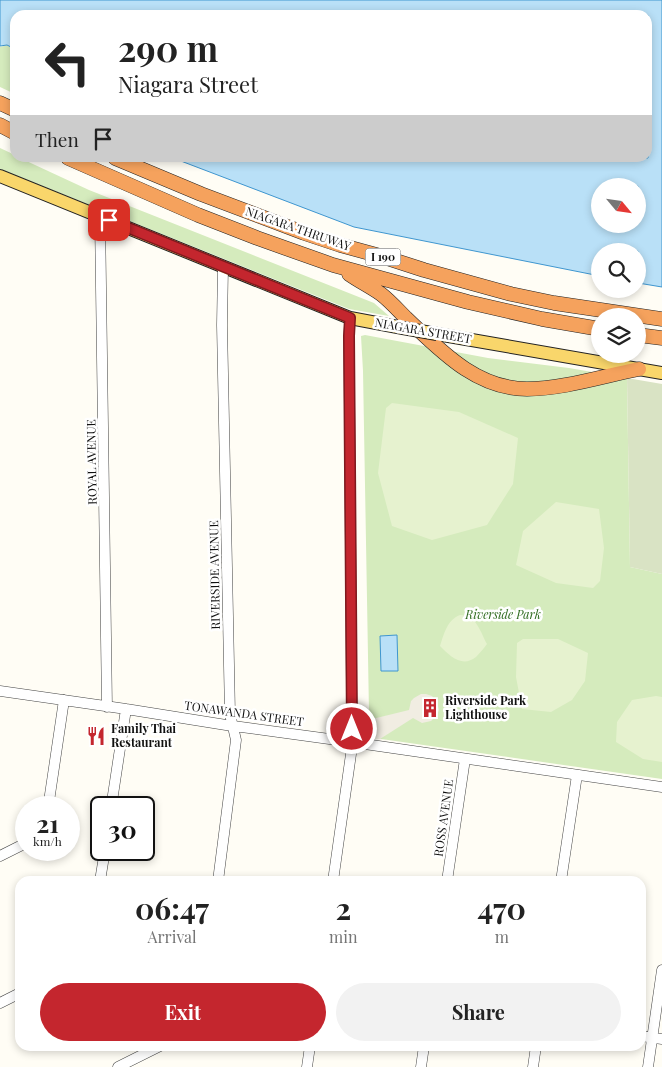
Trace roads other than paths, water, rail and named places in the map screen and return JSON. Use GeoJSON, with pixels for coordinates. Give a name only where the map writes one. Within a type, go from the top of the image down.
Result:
{"type":"FeatureCollection","features":[{"type":"Feature","properties":{"kind":"highway","name":"NIAGARA THRUWAY"},"geometry":{"type":"LineString","coordinates":[[77,162],[198,215],[333,265],[468,302],[542,319],[591,327]]}},
{"type":"Feature","properties":{"kind":"highway","name":"NIAGARA THRUWAY"},"geometry":{"type":"LineString","coordinates":[[125,162],[201,194],[304,233],[424,270],[510,294],[554,303],[662,319]]}},
{"type":"Feature","properties":{"kind":"highway"},"geometry":{"type":"LineString","coordinates":[[333,265],[382,295],[455,362],[483,380],[500,386],[541,389],[639,369]]}},
{"type":"Feature","properties":{"kind":"highway"},"geometry":{"type":"LineString","coordinates":[[646,337],[662,338]]}},
{"type":"Feature","properties":{"kind":"main road","name":"NIAGARA STREET"},"geometry":{"type":"LineString","coordinates":[[0,176],[350,318],[662,373]]}},
{"type":"Feature","properties":{"kind":"street","name":"ROYAL AVENUE"},"geometry":{"type":"LineString","coordinates":[[100,217],[107,706]]}},
{"type":"Feature","properties":{"kind":"street","name":"RIVERSIDE AVENUE"},"geometry":{"type":"LineString","coordinates":[[219,876],[236,740],[230,714],[222,325],[223,267]]}},
{"type":"Feature","properties":{"kind":"street"},"geometry":{"type":"LineString","coordinates":[[334,876],[352,742],[350,318]]}},
{"type":"Feature","properties":{"kind":"street","name":"TONAWANDA STREET"},"geometry":{"type":"LineString","coordinates":[[0,692],[662,787]]}},
{"type":"Feature","properties":{"kind":"street"},"geometry":{"type":"LineString","coordinates":[[50,796],[64,700]]}},
{"type":"Feature","properties":{"kind":"street"},"geometry":{"type":"LineString","coordinates":[[113,796],[126,709]]}},
{"type":"Feature","properties":{"kind":"street","name":"ROSS AVENUE"},"geometry":{"type":"LineString","coordinates":[[448,876],[465,759]]}},
{"type":"Feature","properties":{"kind":"street"},"geometry":{"type":"LineString","coordinates":[[562,876],[577,774]]}},
{"type":"Feature","properties":{"kind":"street"},"geometry":{"type":"LineString","coordinates":[[0,856],[15,848]]}},
{"type":"Feature","properties":{"kind":"street"},"geometry":{"type":"LineString","coordinates":[[101,876],[103,861]]}},
{"type":"Feature","properties":{"kind":"street"},"geometry":{"type":"LineString","coordinates":[[648,1067],[657,1038],[662,970]]}},
{"type":"Feature","properties":{"kind":"street"},"geometry":{"type":"LineString","coordinates":[[0,1003],[15,996]]}},
{"type":"Feature","properties":{"kind":"street"},"geometry":{"type":"LineString","coordinates":[[118,1067],[150,1051]]}},
{"type":"Feature","properties":{"kind":"street"},"geometry":{"type":"LineString","coordinates":[[307,1067],[309,1051]]}},
{"type":"Feature","properties":{"kind":"street"},"geometry":{"type":"LineString","coordinates":[[421,1067],[423,1051]]}},
{"type":"Feature","properties":{"kind":"street"},"geometry":{"type":"LineString","coordinates":[[533,1067],[535,1051]]}},
{"type":"Feature","properties":{"kind":"water"},"geometry":{"type":"Polygon","coordinates":[[[0,0],[662,0],[662,287],[646,284],[646,243],[591,243],[591,274],[354,227],[183,162],[652,162],[652,10],[10,10],[10,46],[0,46],[0,0]]]}},
{"type":"Feature","properties":{"kind":"water"},"geometry":{"type":"Polygon","coordinates":[[[397,635],[398,671],[381,671],[380,636],[397,635]]]}},
{"type":"Feature","properties":{"kind":"place","name":"Riverside Park Lighthouse"},"geometry":{"type":"Point","coordinates":[430,708]}},
{"type":"Feature","properties":{"kind":"place","name":"Family Thai Restaurant"},"geometry":{"type":"Point","coordinates":[96,736]}},
{"type":"Feature","properties":{"kind":"park label","name":"Riverside Park"},"geometry":{"type":"Point","coordinates":[503,615]}}]}
